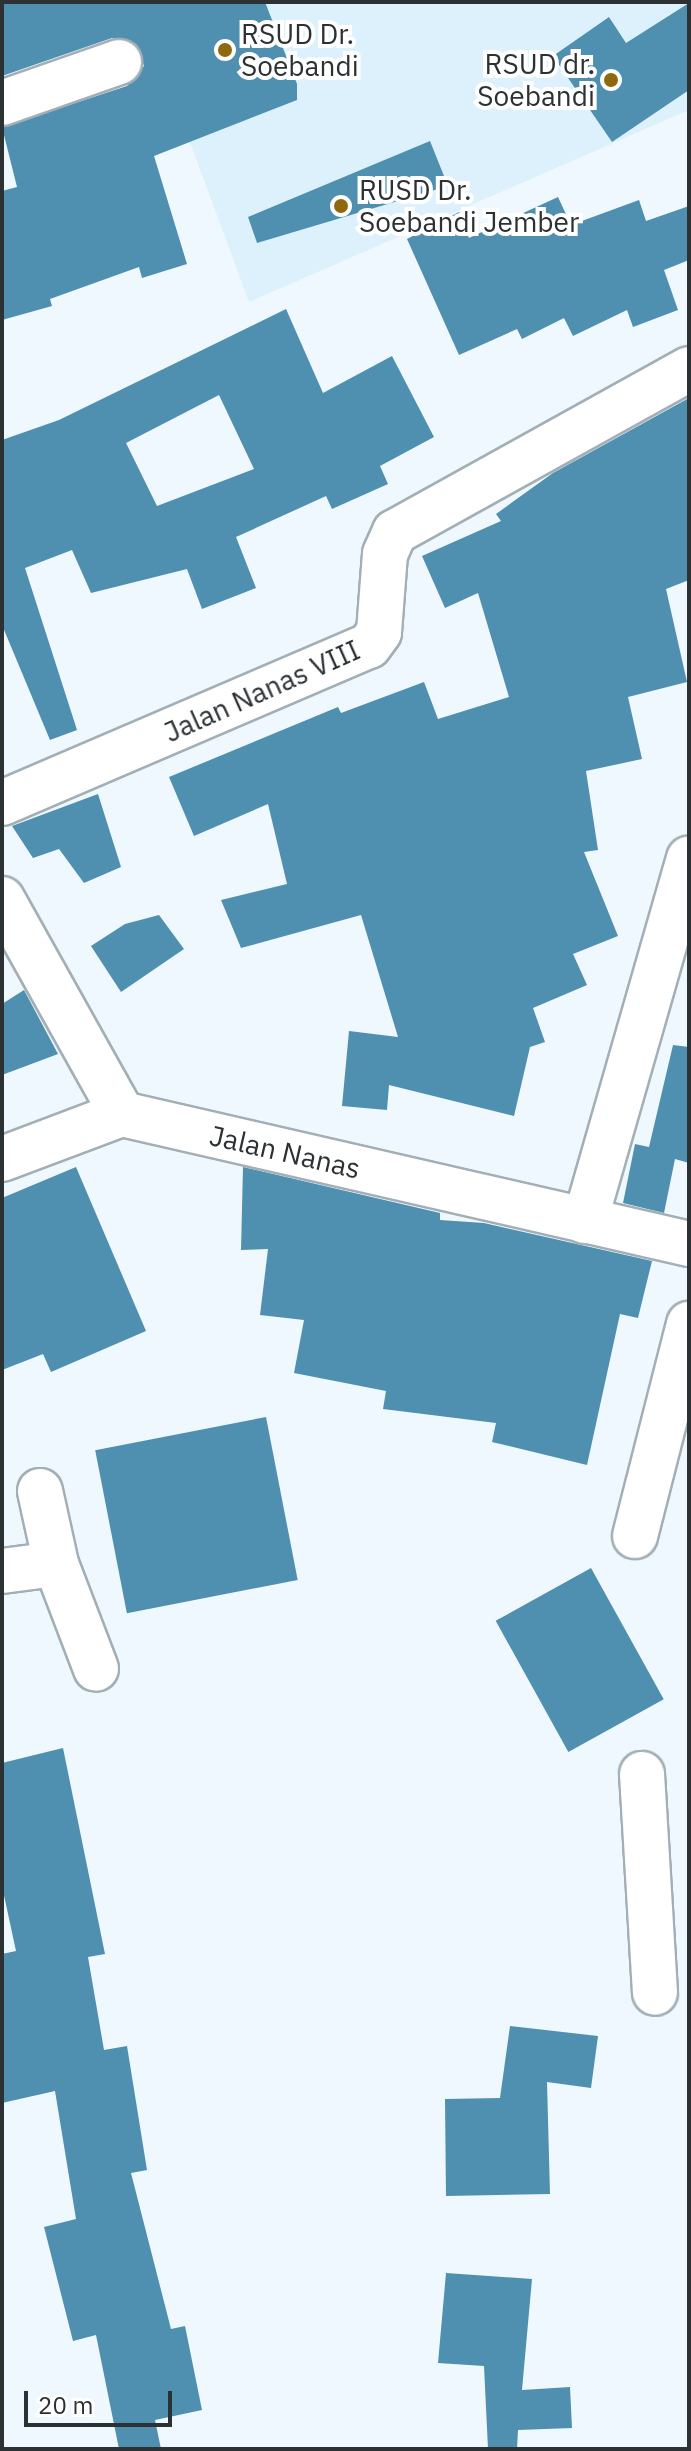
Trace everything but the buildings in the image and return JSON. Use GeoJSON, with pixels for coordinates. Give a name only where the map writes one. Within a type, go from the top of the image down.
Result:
{"type":"FeatureCollection","features":[{"type":"Feature","properties":{"kind":"street"},"geometry":{"type":"LineString","coordinates":[[2,103],[119,62]]}},
{"type":"Feature","properties":{"kind":"street","name":"Jalan Nanas VIII"},"geometry":{"type":"LineString","coordinates":[[2,803],[369,646],[379,632],[385,554],[395,532],[689,369]]}},
{"type":"Feature","properties":{"kind":"street"},"geometry":{"type":"LineString","coordinates":[[585,1221],[689,859]]}},
{"type":"Feature","properties":{"kind":"street"},"geometry":{"type":"LineString","coordinates":[[2,899],[122,1114],[2,1159]]}},
{"type":"Feature","properties":{"kind":"street","name":"Jalan Nanas"},"geometry":{"type":"LineString","coordinates":[[122,1114],[689,1244]]}},
{"type":"Feature","properties":{"kind":"street"},"geometry":{"type":"LineString","coordinates":[[635,1536],[689,1324]]}},
{"type":"Feature","properties":{"kind":"street"},"geometry":{"type":"LineString","coordinates":[[40,1491],[56,1564],[96,1669]]}},
{"type":"Feature","properties":{"kind":"street"},"geometry":{"type":"LineString","coordinates":[[2,1571],[56,1564]]}},
{"type":"Feature","properties":{"kind":"street"},"geometry":{"type":"LineString","coordinates":[[642,1774],[655,1993]]}},
{"type":"Feature","properties":{"kind":"shaded area","name":"RUSD Dr. Soebandi Jember"},"geometry":{"type":"Polygon","coordinates":[[[138,2],[689,2],[689,110],[249,302],[138,2]]]}},
{"type":"Feature","properties":{"kind":"place","name":"RSUD Dr. Soebandi"},"geometry":{"type":"Point","coordinates":[225,50]}},
{"type":"Feature","properties":{"kind":"place","name":"RSUD dr. Soebandi"},"geometry":{"type":"Point","coordinates":[611,80]}},
{"type":"Feature","properties":{"kind":"place","name":"RUSD Dr. Soebandi Jember"},"geometry":{"type":"Point","coordinates":[341,206]}}]}
